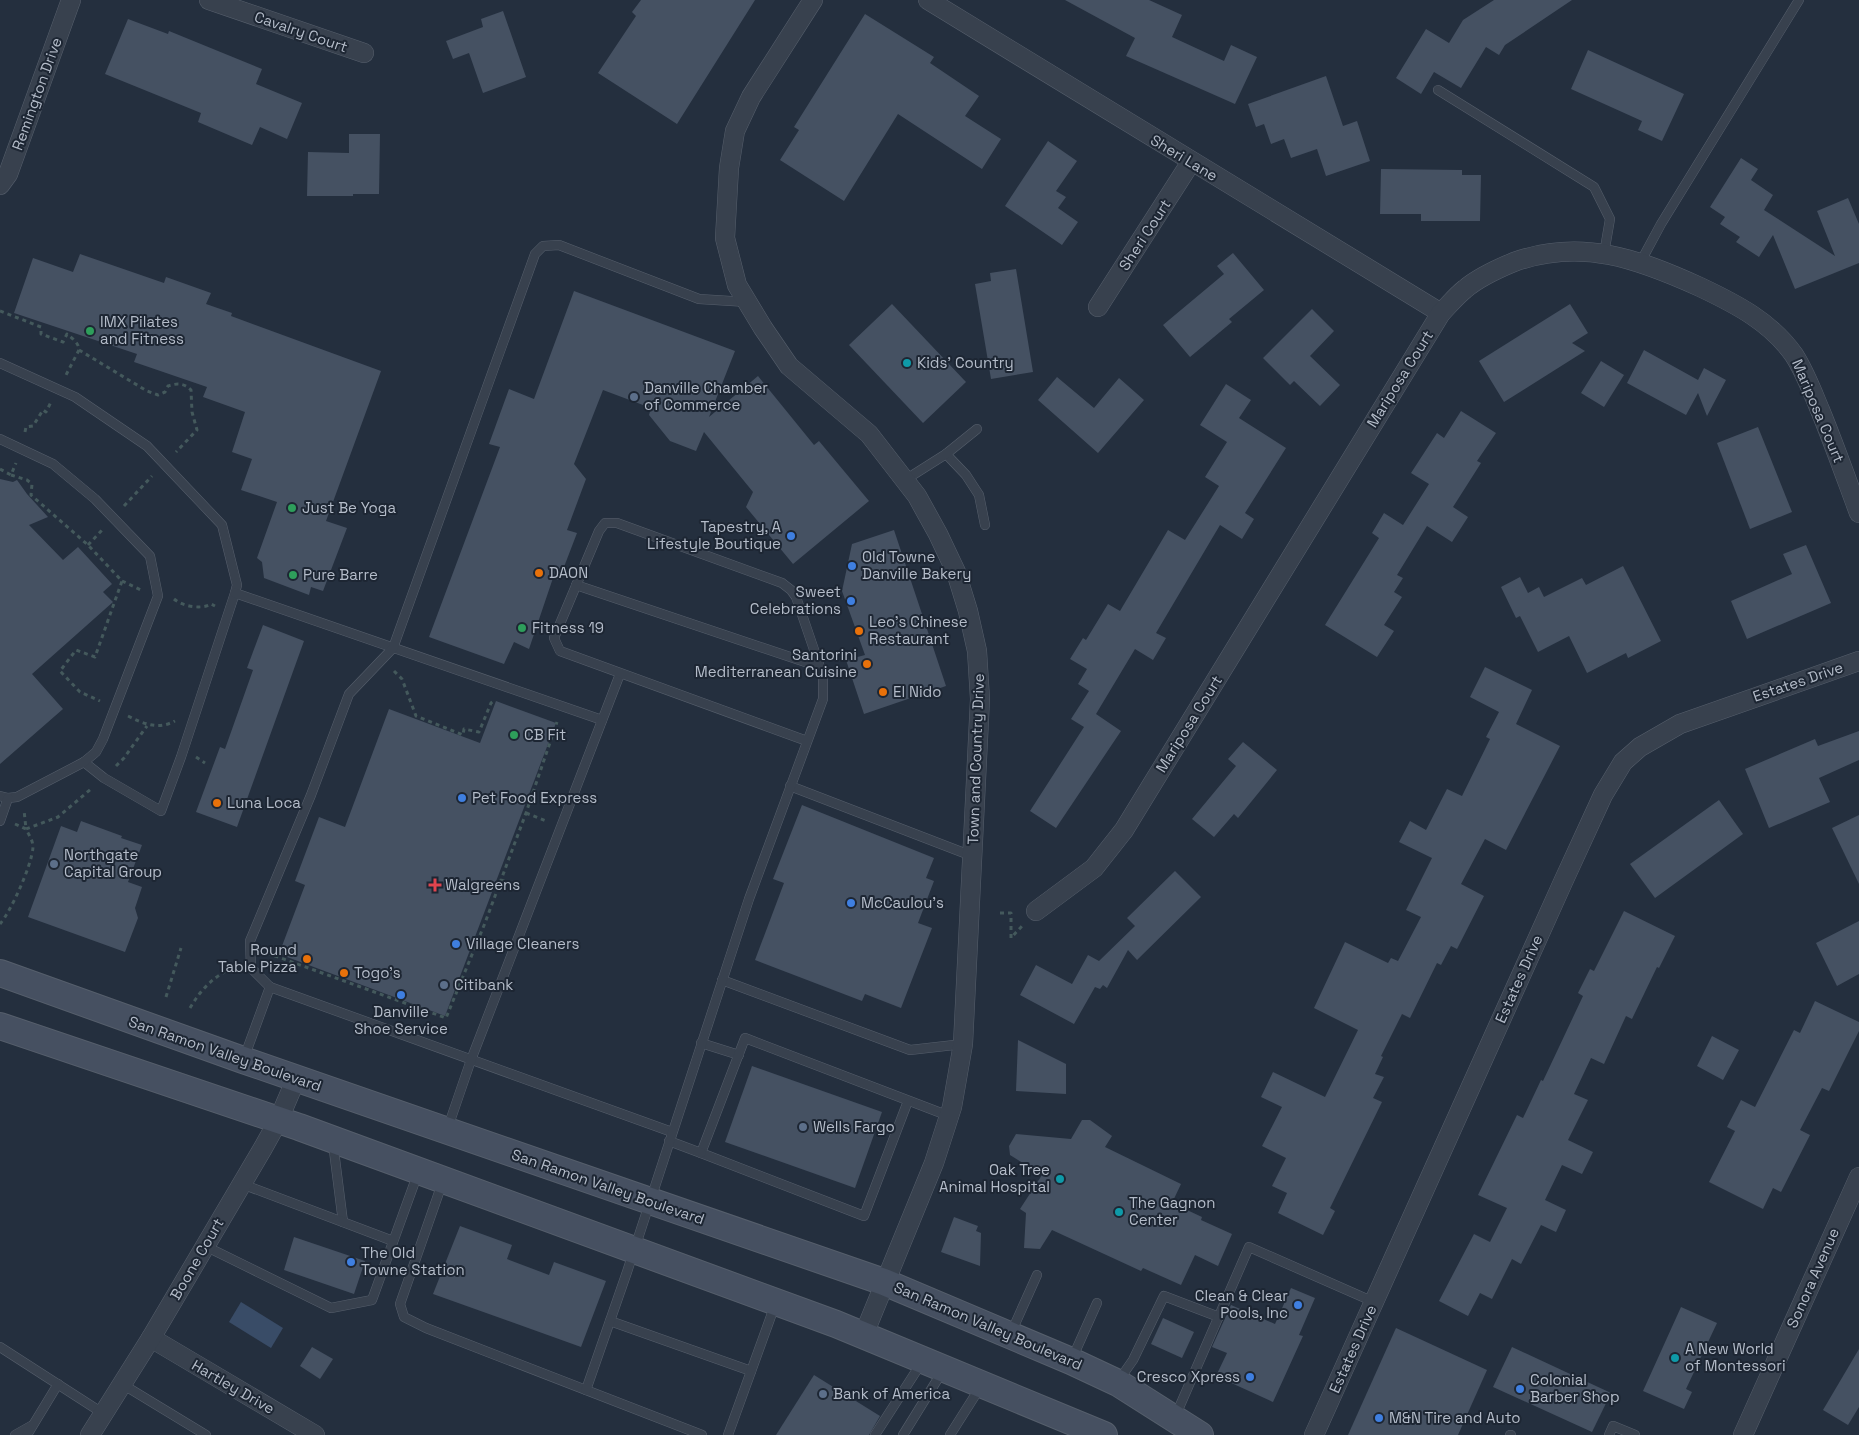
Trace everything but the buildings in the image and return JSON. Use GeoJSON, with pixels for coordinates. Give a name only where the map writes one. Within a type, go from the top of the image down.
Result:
{"type":"FeatureCollection","features":[{"type":"Feature","properties":{"kind":"main road","name":"San Ramon Valley Boulevard"},"geometry":{"type":"LineString","coordinates":[[0,973],[296,1079],[884,1282],[1118,1382],[1200,1435]]}},
{"type":"Feature","properties":{"kind":"main road"},"geometry":{"type":"LineString","coordinates":[[0,1026],[332,1140],[864,1334],[1104,1435]]}},
{"type":"Feature","properties":{"kind":"street","name":"Remington Drive"},"geometry":{"type":"LineString","coordinates":[[0,185],[8,174],[71,0]]}},
{"type":"Feature","properties":{"kind":"street","name":"Cavalry Court"},"geometry":{"type":"LineString","coordinates":[[209,0],[364,53]]}},
{"type":"Feature","properties":{"kind":"street","name":"Town and Country Drive"},"geometry":{"type":"LineString","coordinates":[[813,0],[751,98],[735,131],[729,168],[725,238],[737,284],[789,366],[869,434],[918,496],[956,572],[968,611],[977,650],[980,699],[963,1044],[949,1116],[934,1163],[864,1334]]}},
{"type":"Feature","properties":{"kind":"street","name":"Sheri Lane"},"geometry":{"type":"LineString","coordinates":[[928,0],[1441,313]]}},
{"type":"Feature","properties":{"kind":"street","name":"Sheri Court"},"geometry":{"type":"LineString","coordinates":[[1098,307],[1192,162]]}},
{"type":"Feature","properties":{"kind":"street","name":"Mariposa Court"},"geometry":{"type":"LineString","coordinates":[[1036,911],[1094,868],[1124,830],[1441,313],[1465,288],[1485,275],[1510,264],[1549,253],[1574,250],[1622,257],[1729,301],[1765,323],[1794,356],[1808,380],[1859,513]]}},
{"type":"Feature","properties":{"kind":"street","name":"Estates Drive"},"geometry":{"type":"LineString","coordinates":[[1314,1435],[1563,882],[1603,795],[1623,762],[1640,747],[1680,724],[1859,662]]}},
{"type":"Feature","properties":{"kind":"street","name":"Boone Court"},"geometry":{"type":"LineString","coordinates":[[90,1435],[151,1338],[242,1184],[278,1121],[296,1079]]}},
{"type":"Feature","properties":{"kind":"street","name":"Sonora Avenue"},"geometry":{"type":"LineString","coordinates":[[1744,1435],[1859,1177]]}},
{"type":"Feature","properties":{"kind":"street","name":"Hartley Drive"},"geometry":{"type":"LineString","coordinates":[[151,1338],[315,1435]]}},
{"type":"Feature","properties":{"kind":"lane"},"geometry":{"type":"LineString","coordinates":[[1640,263],[1661,224],[1799,0]]}},
{"type":"Feature","properties":{"kind":"lane"},"geometry":{"type":"LineString","coordinates":[[1438,90],[1594,187],[1610,219],[1604,254]]}},
{"type":"Feature","properties":{"kind":"lane"},"geometry":{"type":"LineString","coordinates":[[672,1132],[270,987],[251,968],[250,941],[311,795],[349,694],[393,648],[535,254],[543,246],[559,245],[699,299],[748,302]]}},
{"type":"Feature","properties":{"kind":"lane"},"geometry":{"type":"LineString","coordinates":[[0,363],[75,397],[147,446],[222,525],[237,585],[231,611],[160,811],[104,778],[84,762]]}},
{"type":"Feature","properties":{"kind":"lane"},"geometry":{"type":"LineString","coordinates":[[905,480],[946,454],[977,429]]}},
{"type":"Feature","properties":{"kind":"lane"},"geometry":{"type":"LineString","coordinates":[[0,439],[53,464],[95,499],[150,556],[158,596],[115,709],[96,752],[84,762],[17,796],[4,797],[0,821]]}},
{"type":"Feature","properties":{"kind":"lane"},"geometry":{"type":"LineString","coordinates":[[946,454],[966,475],[979,494],[984,525]]}},
{"type":"Feature","properties":{"kind":"lane"},"geometry":{"type":"LineString","coordinates":[[586,1390],[634,1250],[748,899],[823,699],[823,676],[796,597],[791,590],[782,583],[617,523],[605,523],[599,531],[554,638],[560,652],[807,740]]}},
{"type":"Feature","properties":{"kind":"lane"},"geometry":{"type":"LineString","coordinates":[[576,585],[820,667]]}},
{"type":"Feature","properties":{"kind":"lane"},"geometry":{"type":"LineString","coordinates":[[236,593],[602,720]]}},
{"type":"Feature","properties":{"kind":"lane"},"geometry":{"type":"LineString","coordinates":[[447,1131],[471,1060],[620,674]]}},
{"type":"Feature","properties":{"kind":"lane"},"geometry":{"type":"LineString","coordinates":[[790,786],[973,856]]}},
{"type":"Feature","properties":{"kind":"lane"},"geometry":{"type":"LineString","coordinates":[[722,980],[910,1050],[963,1044]]}},
{"type":"Feature","properties":{"kind":"lane"},"geometry":{"type":"LineString","coordinates":[[243,1060],[270,987]]}},
{"type":"Feature","properties":{"kind":"lane"},"geometry":{"type":"LineString","coordinates":[[701,1153],[745,1038],[949,1116]]}},
{"type":"Feature","properties":{"kind":"lane"},"geometry":{"type":"LineString","coordinates":[[701,1043],[739,1054]]}},
{"type":"Feature","properties":{"kind":"lane"},"geometry":{"type":"LineString","coordinates":[[669,1142],[864,1216],[908,1101]]}},
{"type":"Feature","properties":{"kind":"lane"},"geometry":{"type":"LineString","coordinates":[[332,1140],[344,1222]]}},
{"type":"Feature","properties":{"kind":"lane"},"geometry":{"type":"LineString","coordinates":[[205,1246],[330,1308],[372,1300],[418,1171]]}},
{"type":"Feature","properties":{"kind":"lane"},"geometry":{"type":"LineString","coordinates":[[444,1180],[400,1304],[404,1317],[426,1328],[702,1435]]}},
{"type":"Feature","properties":{"kind":"lane"},"geometry":{"type":"LineString","coordinates":[[242,1184],[394,1241]]}},
{"type":"Feature","properties":{"kind":"lane"},"geometry":{"type":"LineString","coordinates":[[1174,1417],[1249,1247],[1374,1302]]}},
{"type":"Feature","properties":{"kind":"lane"},"geometry":{"type":"LineString","coordinates":[[1010,1335],[1037,1275]]}},
{"type":"Feature","properties":{"kind":"lane"},"geometry":{"type":"LineString","coordinates":[[1118,1382],[1133,1360],[1164,1296],[1219,1317]]}},
{"type":"Feature","properties":{"kind":"lane"},"geometry":{"type":"LineString","coordinates":[[728,1435],[776,1302]]}},
{"type":"Feature","properties":{"kind":"lane"},"geometry":{"type":"LineString","coordinates":[[1071,1361],[1097,1303]]}},
{"type":"Feature","properties":{"kind":"lane"},"geometry":{"type":"LineString","coordinates":[[610,1320],[751,1370]]}},
{"type":"Feature","properties":{"kind":"lane"},"geometry":{"type":"LineString","coordinates":[[0,1347],[104,1414]]}},
{"type":"Feature","properties":{"kind":"lane"},"geometry":{"type":"LineString","coordinates":[[875,1435],[934,1363]]}},
{"type":"Feature","properties":{"kind":"lane"},"geometry":{"type":"LineString","coordinates":[[903,1435],[934,1363]]}},
{"type":"Feature","properties":{"kind":"lane"},"geometry":{"type":"LineString","coordinates":[[27,1435],[58,1384]]}},
{"type":"Feature","properties":{"kind":"lane"},"geometry":{"type":"LineString","coordinates":[[122,1384],[206,1435]]}},
{"type":"Feature","properties":{"kind":"lane"},"geometry":{"type":"LineString","coordinates":[[950,1435],[983,1384]]}},
{"type":"Feature","properties":{"kind":"lane"},"geometry":{"type":"LineString","coordinates":[[15,1435],[34,1425]]}},
{"type":"Feature","properties":{"kind":"lane"},"geometry":{"type":"LineString","coordinates":[[1609,1435],[1613,1426],[1635,1435]]}},
{"type":"Feature","properties":{"kind":"path"},"geometry":{"type":"LineString","coordinates":[[10,475],[27,480],[32,484],[31,495],[88,545],[122,581],[134,588],[158,596],[174,598],[184,604],[198,607],[211,604],[231,611]]}},
{"type":"Feature","properties":{"kind":"path"},"geometry":{"type":"LineString","coordinates":[[122,581],[95,657],[76,650],[60,671],[80,692],[148,726],[167,726],[181,718],[191,728],[195,741],[193,746],[195,757],[205,763]]}},
{"type":"Feature","properties":{"kind":"path"},"geometry":{"type":"LineString","coordinates":[[379,662],[390,667],[402,679],[416,716],[463,735],[464,729],[479,732],[491,703],[493,700],[498,700]]}},
{"type":"Feature","properties":{"kind":"path"},"geometry":{"type":"LineString","coordinates":[[250,946],[446,1018],[526,813],[557,722],[549,719]]}},
{"type":"Feature","properties":{"kind":"path"},"geometry":{"type":"LineString","coordinates":[[526,813],[561,826]]}},
{"type":"Feature","properties":{"kind":"path"},"geometry":{"type":"LineString","coordinates":[[0,924],[5,918],[24,877],[30,859],[33,847],[26,829]]}},
{"type":"Feature","properties":{"kind":"path"},"geometry":{"type":"LineString","coordinates":[[166,997],[181,948]]}},
{"type":"Feature","properties":{"kind":"path"},"geometry":{"type":"LineString","coordinates":[[190,1008],[199,991],[219,973],[250,959]]}},
{"type":"Feature","properties":{"kind":"water"},"geometry":{"type":"Polygon","coordinates":[[[241,1302],[283,1328],[271,1348],[229,1322],[241,1302]]]}},
{"type":"Feature","properties":{"kind":"place","name":"IMX Pilates and Fitness"},"geometry":{"type":"Point","coordinates":[90,331]}},
{"type":"Feature","properties":{"kind":"place","name":"Kids' Country"},"geometry":{"type":"Point","coordinates":[907,363]}},
{"type":"Feature","properties":{"kind":"place","name":"Danville Chamber of Commerce"},"geometry":{"type":"Point","coordinates":[634,397]}},
{"type":"Feature","properties":{"kind":"place","name":"Just Be Yoga"},"geometry":{"type":"Point","coordinates":[292,508]}},
{"type":"Feature","properties":{"kind":"place","name":"Tapestry, A Lifestyle Boutique"},"geometry":{"type":"Point","coordinates":[791,536]}},
{"type":"Feature","properties":{"kind":"place","name":"Old Towne Danville Bakery"},"geometry":{"type":"Point","coordinates":[852,566]}},
{"type":"Feature","properties":{"kind":"place","name":"DAON"},"geometry":{"type":"Point","coordinates":[539,573]}},
{"type":"Feature","properties":{"kind":"place","name":"Pure Barre"},"geometry":{"type":"Point","coordinates":[293,575]}},
{"type":"Feature","properties":{"kind":"place","name":"Sweet Celebrations"},"geometry":{"type":"Point","coordinates":[851,601]}},
{"type":"Feature","properties":{"kind":"place","name":"Fitness 19"},"geometry":{"type":"Point","coordinates":[522,628]}},
{"type":"Feature","properties":{"kind":"place","name":"Leo's Chinese Restaurant"},"geometry":{"type":"Point","coordinates":[859,631]}},
{"type":"Feature","properties":{"kind":"place","name":"Santorini Mediterranean Cuisine"},"geometry":{"type":"Point","coordinates":[867,664]}},
{"type":"Feature","properties":{"kind":"place","name":"El Nido"},"geometry":{"type":"Point","coordinates":[883,692]}},
{"type":"Feature","properties":{"kind":"place","name":"CB Fit"},"geometry":{"type":"Point","coordinates":[514,735]}},
{"type":"Feature","properties":{"kind":"place","name":"Pet Food Express"},"geometry":{"type":"Point","coordinates":[462,798]}},
{"type":"Feature","properties":{"kind":"place","name":"Luna Loca"},"geometry":{"type":"Point","coordinates":[217,803]}},
{"type":"Feature","properties":{"kind":"place","name":"Northgate Capital Group"},"geometry":{"type":"Point","coordinates":[54,864]}},
{"type":"Feature","properties":{"kind":"place","name":"Walgreens"},"geometry":{"type":"Point","coordinates":[435,885]}},
{"type":"Feature","properties":{"kind":"place","name":"McCaulou's"},"geometry":{"type":"Point","coordinates":[851,903]}},
{"type":"Feature","properties":{"kind":"place","name":"Village Cleaners"},"geometry":{"type":"Point","coordinates":[456,944]}},
{"type":"Feature","properties":{"kind":"place","name":"Round Table Pizza"},"geometry":{"type":"Point","coordinates":[307,959]}},
{"type":"Feature","properties":{"kind":"place","name":"Togo's"},"geometry":{"type":"Point","coordinates":[344,973]}},
{"type":"Feature","properties":{"kind":"place","name":"Citibank"},"geometry":{"type":"Point","coordinates":[444,985]}},
{"type":"Feature","properties":{"kind":"place","name":"Danville Shoe Service"},"geometry":{"type":"Point","coordinates":[401,995]}},
{"type":"Feature","properties":{"kind":"place","name":"Wells Fargo"},"geometry":{"type":"Point","coordinates":[803,1127]}},
{"type":"Feature","properties":{"kind":"place","name":"Oak Tree Animal Hospital"},"geometry":{"type":"Point","coordinates":[1060,1179]}},
{"type":"Feature","properties":{"kind":"place","name":"The Gagnon Center"},"geometry":{"type":"Point","coordinates":[1119,1212]}},
{"type":"Feature","properties":{"kind":"place","name":"The Old Towne Station"},"geometry":{"type":"Point","coordinates":[351,1262]}},
{"type":"Feature","properties":{"kind":"place","name":"Clean & Clear Pools, Inc"},"geometry":{"type":"Point","coordinates":[1298,1305]}},
{"type":"Feature","properties":{"kind":"place","name":"A New World of Montessori"},"geometry":{"type":"Point","coordinates":[1675,1358]}},
{"type":"Feature","properties":{"kind":"place","name":"Cresco Xpress"},"geometry":{"type":"Point","coordinates":[1250,1377]}},
{"type":"Feature","properties":{"kind":"place","name":"Colonial Barber Shop"},"geometry":{"type":"Point","coordinates":[1520,1389]}},
{"type":"Feature","properties":{"kind":"place","name":"Bank of America"},"geometry":{"type":"Point","coordinates":[823,1394]}},
{"type":"Feature","properties":{"kind":"place","name":"M&N Tire and Auto"},"geometry":{"type":"Point","coordinates":[1379,1418]}}]}
